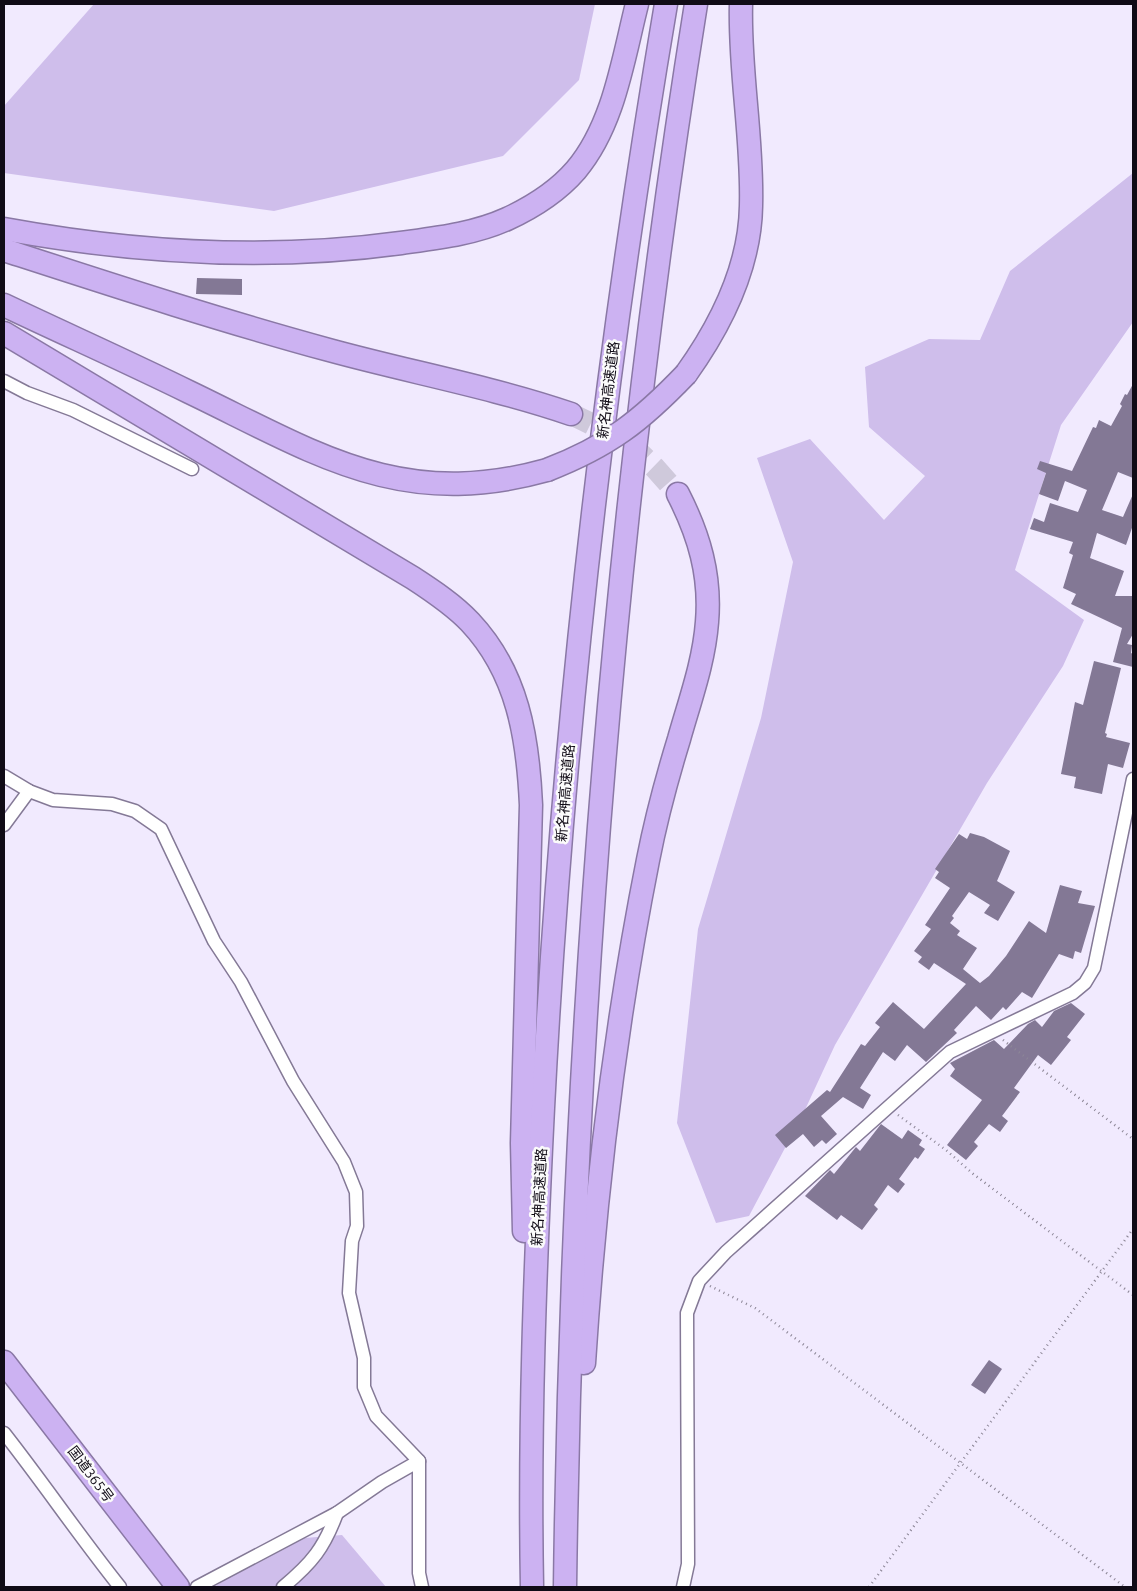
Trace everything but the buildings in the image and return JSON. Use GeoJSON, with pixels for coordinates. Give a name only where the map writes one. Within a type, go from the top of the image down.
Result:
{"type":"FeatureCollection","features":[{"type":"Feature","properties":{"kind":"highway"},"geometry":{"type":"LineString","coordinates":[[4,229],[51,238],[134,248],[292,253],[356,250],[444,238],[484,228],[533,206],[556,190],[577,169],[590,150],[608,113],[637,4]]}},
{"type":"Feature","properties":{"kind":"highway","name":"新名神高速道路"},"geometry":{"type":"LineString","coordinates":[[532,1587],[530,1489],[535,1266],[547,1040],[563,798],[585,573],[615,330],[666,4]]}},
{"type":"Feature","properties":{"kind":"highway"},"geometry":{"type":"LineString","coordinates":[[565,1587],[572,1254],[601,800],[622,577],[646,364],[680,100],[696,4]]}},
{"type":"Feature","properties":{"kind":"highway"},"geometry":{"type":"LineString","coordinates":[[4,305],[138,366],[307,449],[374,474],[437,485],[474,484],[512,480],[547,470],[584,456],[625,430],[661,400],[686,374],[707,345],[724,313],[738,278],[746,243],[751,207],[751,173],[742,74],[741,4]]}},
{"type":"Feature","properties":{"kind":"highway"},"geometry":{"type":"LineString","coordinates":[[4,250],[183,309],[331,350],[481,388],[571,414]]}},
{"type":"Feature","properties":{"kind":"highway"},"geometry":{"type":"LineString","coordinates":[[4,333],[413,578],[444,599],[469,621],[490,646],[505,672],[517,700],[525,731],[530,768],[531,805],[522,1143],[530,1489]]}},
{"type":"Feature","properties":{"kind":"highway"},"geometry":{"type":"LineString","coordinates":[[571,1587],[595,1225],[613,1062],[650,852],[703,655],[707,621],[707,588],[703,555],[693,524],[678,494]]}},
{"type":"Feature","properties":{"kind":"highway","name":"国道365号"},"geometry":{"type":"LineString","coordinates":[[4,1362],[178,1587]]}},
{"type":"Feature","properties":{"kind":"street"},"geometry":{"type":"LineString","coordinates":[[4,381],[74,410],[192,470]]}},
{"type":"Feature","properties":{"kind":"street"},"geometry":{"type":"LineString","coordinates":[[4,776],[29,791],[53,800],[112,804],[135,811],[161,829],[214,941],[241,982],[293,1081],[347,1170],[356,1192],[357,1226],[352,1242],[349,1293],[364,1358],[364,1387],[376,1416],[419,1462],[419,1573],[422,1587]]}},
{"type":"Feature","properties":{"kind":"street"},"geometry":{"type":"LineString","coordinates":[[683,1587],[688,1564],[687,1314],[700,1281],[726,1252],[950,1052],[1073,993],[1085,983],[1094,968],[1129,824],[1133,779]]}},
{"type":"Feature","properties":{"kind":"street"},"geometry":{"type":"LineString","coordinates":[[4,825],[29,791]]}},
{"type":"Feature","properties":{"kind":"street"},"geometry":{"type":"LineString","coordinates":[[4,1433],[53,1495],[87,1545],[120,1587]]}},
{"type":"Feature","properties":{"kind":"street"},"geometry":{"type":"LineString","coordinates":[[197,1587],[337,1513],[382,1482],[419,1462]]}},
{"type":"Feature","properties":{"kind":"street"},"geometry":{"type":"LineString","coordinates":[[283,1587],[305,1569],[327,1540],[337,1513]]}},
{"type":"Feature","properties":{"kind":"path"},"geometry":{"type":"LineString","coordinates":[[991,1032],[1133,1139]]}},
{"type":"Feature","properties":{"kind":"path"},"geometry":{"type":"LineString","coordinates":[[889,1108],[1133,1295]]}},
{"type":"Feature","properties":{"kind":"path"},"geometry":{"type":"LineString","coordinates":[[869,1587],[1133,1229]]}},
{"type":"Feature","properties":{"kind":"path"},"geometry":{"type":"LineString","coordinates":[[700,1281],[755,1308],[962,1462],[1125,1587]]}},
{"type":"Feature","properties":{"kind":"shaded area"},"geometry":{"type":"Polygon","coordinates":[[[94,4],[595,4],[579,80],[503,156],[274,211],[4,173],[4,106],[94,4]]]}},
{"type":"Feature","properties":{"kind":"shaded area"},"geometry":{"type":"Polygon","coordinates":[[[1133,173],[1133,322],[1061,425],[1015,570],[1084,620],[1063,666],[987,783],[835,1045],[804,1112],[749,1216],[716,1223],[677,1123],[698,929],[761,718],[793,562],[757,458],[810,439],[884,520],[925,476],[869,427],[865,367],[929,339],[980,340],[1010,271],[1133,173]]]}},
{"type":"Feature","properties":{"kind":"shaded area"},"geometry":{"type":"Polygon","coordinates":[[[342,1535],[386,1587],[214,1587],[292,1539],[342,1535]]]}},
{"type":"Feature","properties":{"kind":"tunnel"},"geometry":{"type":"LineString","coordinates":[[571,414],[628,442],[678,494]]}}]}
